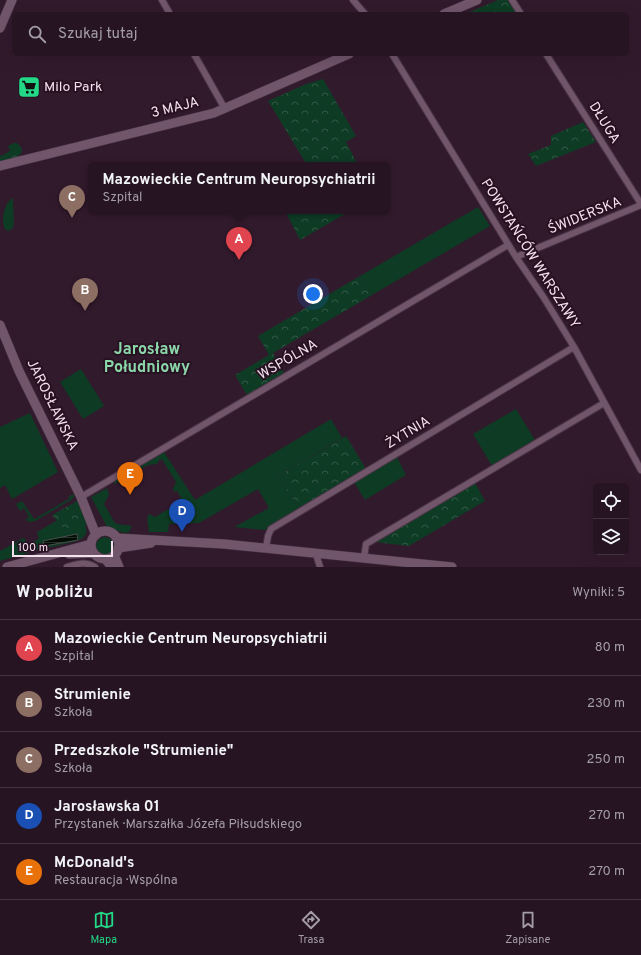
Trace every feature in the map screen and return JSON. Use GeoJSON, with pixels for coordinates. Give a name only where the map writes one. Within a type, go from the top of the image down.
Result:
{"type":"FeatureCollection","features":[{"type":"Feature","properties":{"kind":"main road"},"geometry":{"type":"LineString","coordinates":[[0,28],[12,0]]}},
{"type":"Feature","properties":{"kind":"main road"},"geometry":{"type":"LineString","coordinates":[[449,12],[477,0]]}},
{"type":"Feature","properties":{"kind":"main road","name":"3 MAJA"},"geometry":{"type":"LineString","coordinates":[[0,166],[163,126],[225,109],[344,56]]}},
{"type":"Feature","properties":{"kind":"main road","name":"JAROSŁAWSKA"},"geometry":{"type":"LineString","coordinates":[[0,325],[19,371],[99,533]]}},
{"type":"Feature","properties":{"kind":"main road"},"geometry":{"type":"LineString","coordinates":[[112,567],[105,559],[101,559],[92,548],[93,538],[99,533],[110,533],[116,538],[118,543],[116,551],[119,567]]}},
{"type":"Feature","properties":{"kind":"main road"},"geometry":{"type":"LineString","coordinates":[[116,538],[266,548],[452,567]]}},
{"type":"Feature","properties":{"kind":"main road"},"geometry":{"type":"LineString","coordinates":[[105,559],[116,551],[179,541]]}},
{"type":"Feature","properties":{"kind":"main road"},"geometry":{"type":"LineString","coordinates":[[7,567],[30,564],[57,554],[92,548]]}},
{"type":"Feature","properties":{"kind":"street"},"geometry":{"type":"LineString","coordinates":[[162,0],[169,12]]}},
{"type":"Feature","properties":{"kind":"street"},"geometry":{"type":"LineString","coordinates":[[353,0],[363,12]]}},
{"type":"Feature","properties":{"kind":"street"},"geometry":{"type":"LineString","coordinates":[[512,0],[520,12]]}},
{"type":"Feature","properties":{"kind":"street"},"geometry":{"type":"LineString","coordinates":[[195,56],[225,109]]}},
{"type":"Feature","properties":{"kind":"street","name":"POWSTAŃCÓW WARSZAWY"},"geometry":{"type":"LineString","coordinates":[[393,56],[508,245],[544,298],[574,347],[641,470]]}},
{"type":"Feature","properties":{"kind":"street","name":"DŁUGA"},"geometry":{"type":"LineString","coordinates":[[547,56],[641,205]]}},
{"type":"Feature","properties":{"kind":"street","name":"ŚWIDERSKA"},"geometry":{"type":"LineString","coordinates":[[516,257],[641,205]]}},
{"type":"Feature","properties":{"kind":"street","name":"WSPÓLNA"},"geometry":{"type":"LineString","coordinates":[[81,497],[508,245]]}},
{"type":"Feature","properties":{"kind":"street","name":"ŻYTNIA"},"geometry":{"type":"LineString","coordinates":[[266,548],[271,529],[574,347]]}},
{"type":"Feature","properties":{"kind":"street"},"geometry":{"type":"LineString","coordinates":[[364,558],[366,544],[604,403]]}},
{"type":"Feature","properties":{"kind":"street"},"geometry":{"type":"LineString","coordinates":[[316,554],[320,567]]}},
{"type":"Feature","properties":{"kind":"street"},"geometry":{"type":"LineString","coordinates":[[67,567],[84,563],[95,567]]}},
{"type":"Feature","properties":{"kind":"green space"},"geometry":{"type":"Polygon","coordinates":[[[498,0],[509,0],[517,12],[470,12],[498,0]]]}},
{"type":"Feature","properties":{"kind":"green space"},"geometry":{"type":"Polygon","coordinates":[[[323,79],[356,136],[346,142],[356,162],[305,162],[268,101],[306,84],[323,79]]]}},
{"type":"Feature","properties":{"kind":"green space"},"geometry":{"type":"Polygon","coordinates":[[[583,122],[596,142],[536,166],[528,154],[551,145],[551,136],[583,122]]]}},
{"type":"Feature","properties":{"kind":"green space"},"geometry":{"type":"Polygon","coordinates":[[[17,143],[21,147],[22,151],[20,154],[13,159],[0,162],[0,155],[1,156],[10,151],[8,146],[17,143]]]}},
{"type":"Feature","properties":{"kind":"green space"},"geometry":{"type":"Polygon","coordinates":[[[13,198],[14,225],[12,229],[8,231],[5,229],[4,225],[4,213],[9,201],[13,198]]]}},
{"type":"Feature","properties":{"kind":"green space"},"geometry":{"type":"Polygon","coordinates":[[[478,207],[490,226],[372,295],[360,276],[478,207]]]}},
{"type":"Feature","properties":{"kind":"green space"},"geometry":{"type":"Polygon","coordinates":[[[287,214],[345,214],[300,240],[287,214]]]}},
{"type":"Feature","properties":{"kind":"green space"},"geometry":{"type":"Polygon","coordinates":[[[360,276],[372,295],[273,353],[284,373],[247,395],[235,375],[269,355],[258,336],[360,276]]]}},
{"type":"Feature","properties":{"kind":"green space"},"geometry":{"type":"Polygon","coordinates":[[[81,369],[104,406],[83,419],[60,382],[81,369]]]}},
{"type":"Feature","properties":{"kind":"green space"},"geometry":{"type":"Polygon","coordinates":[[[516,409],[535,440],[492,466],[473,434],[516,409]]]}},
{"type":"Feature","properties":{"kind":"green space"},"geometry":{"type":"Polygon","coordinates":[[[30,413],[58,472],[12,499],[5,485],[0,488],[0,427],[30,413]]]}},
{"type":"Feature","properties":{"kind":"green space"},"geometry":{"type":"Polygon","coordinates":[[[331,419],[342,438],[278,476],[299,509],[265,530],[234,527],[269,508],[258,489],[199,523],[169,524],[168,532],[149,532],[147,518],[149,514],[155,517],[180,502],[179,500],[181,498],[177,491],[174,492],[173,489],[176,482],[163,461],[160,459],[157,464],[148,465],[115,484],[113,482],[164,452],[195,500],[331,419]]]}},
{"type":"Feature","properties":{"kind":"green space"},"geometry":{"type":"Polygon","coordinates":[[[346,436],[366,469],[299,509],[278,476],[346,436]]]}},
{"type":"Feature","properties":{"kind":"green space"},"geometry":{"type":"Polygon","coordinates":[[[397,457],[406,475],[365,500],[354,482],[397,457]]]}},
{"type":"Feature","properties":{"kind":"green space"},"geometry":{"type":"Polygon","coordinates":[[[475,483],[485,501],[409,546],[375,542],[475,483]]]}},
{"type":"Feature","properties":{"kind":"green space"},"geometry":{"type":"Polygon","coordinates":[[[107,488],[109,495],[104,504],[115,523],[132,526],[129,532],[125,533],[107,527],[91,497],[107,488]]]}},
{"type":"Feature","properties":{"kind":"green space"},"geometry":{"type":"Polygon","coordinates":[[[75,494],[71,500],[35,521],[30,522],[25,520],[29,517],[24,508],[20,511],[16,504],[22,501],[34,519],[69,499],[69,496],[75,494]]]}},
{"type":"Feature","properties":{"kind":"green space"},"geometry":{"type":"Polygon","coordinates":[[[76,501],[79,502],[88,524],[85,526],[86,533],[84,536],[74,542],[37,550],[34,541],[39,539],[37,532],[56,521],[81,524],[72,504],[76,501]]]}},
{"type":"Feature","properties":{"kind":"green space"},"geometry":{"type":"Polygon","coordinates":[[[72,504],[81,524],[72,531],[62,527],[52,515],[72,504]]]}},
{"type":"Feature","properties":{"kind":"green space"},"geometry":{"type":"Polygon","coordinates":[[[105,537],[111,540],[114,546],[111,552],[105,555],[99,552],[96,546],[99,540],[105,537]]]}},
{"type":"Feature","properties":{"kind":"green space"},"geometry":{"type":"Polygon","coordinates":[[[23,538],[25,539],[29,550],[28,553],[0,561],[0,551],[23,538]]]}},
{"type":"Feature","properties":{"kind":"shaded area"},"geometry":{"type":"Polygon","coordinates":[[[77,534],[78,540],[44,546],[43,541],[77,534]]]}},
{"type":"Feature","properties":{"kind":"place","name":"Milo Park"},"geometry":{"type":"Point","coordinates":[29,87]}},
{"type":"Feature","properties":{"kind":"place","name":"Przedszkole \"Strumienie\""},"geometry":{"type":"Point","coordinates":[72,218]}},
{"type":"Feature","properties":{"kind":"place","name":"Mazowieckie Centrum Neuropsychiatrii"},"geometry":{"type":"Point","coordinates":[239,260]}},
{"type":"Feature","properties":{"kind":"place","name":"Strumienie"},"geometry":{"type":"Point","coordinates":[85,311]}},
{"type":"Feature","properties":{"kind":"place","name":"McDonald's"},"geometry":{"type":"Point","coordinates":[130,495]}},
{"type":"Feature","properties":{"kind":"place","name":"Jarosławska 01"},"geometry":{"type":"Point","coordinates":[182,532]}},
{"type":"Feature","properties":{"kind":"district","name":"Jarosław Południowy"},"geometry":{"type":"Point","coordinates":[147,359]}}]}
